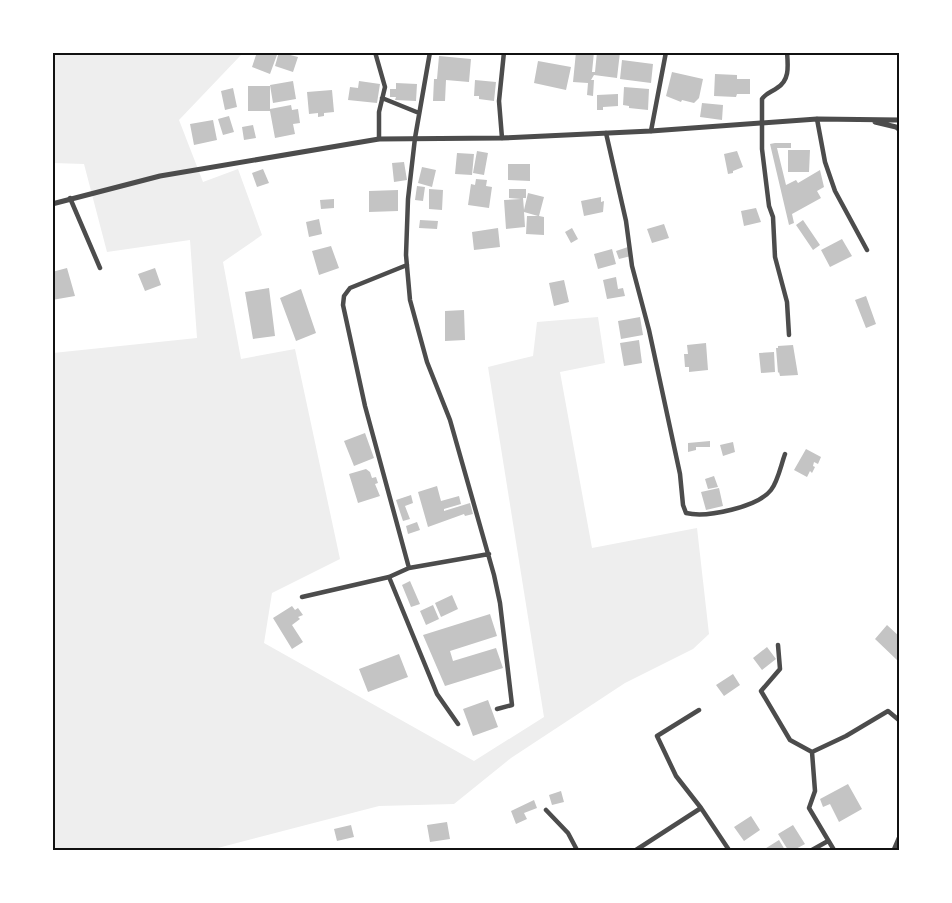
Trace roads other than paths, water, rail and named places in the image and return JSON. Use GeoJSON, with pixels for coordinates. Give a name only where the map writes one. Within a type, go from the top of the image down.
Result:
{"type":"FeatureCollection","features":[{"type":"Feature","properties":{"kind":"street"},"geometry":{"type":"LineString","coordinates":[[375,52],[384,83],[379,112],[379,139]]}},
{"type":"Feature","properties":{"kind":"street"},"geometry":{"type":"LineString","coordinates":[[430,52],[415,138],[408,199],[407,265],[410,300],[426,362],[450,420],[489,554],[500,603],[512,705],[497,710]]}},
{"type":"Feature","properties":{"kind":"street"},"geometry":{"type":"LineString","coordinates":[[502,138],[499,101],[504,52]]}},
{"type":"Feature","properties":{"kind":"street"},"geometry":{"type":"LineString","coordinates":[[651,131],[666,52]]}},
{"type":"Feature","properties":{"kind":"street"},"geometry":{"type":"LineString","coordinates":[[787,52],[788,66],[783,84],[762,99],[762,148],[769,206],[773,217],[775,257],[787,302],[789,335]]}},
{"type":"Feature","properties":{"kind":"street"},"geometry":{"type":"LineString","coordinates":[[382,98],[419,113]]}},
{"type":"Feature","properties":{"kind":"street"},"geometry":{"type":"LineString","coordinates":[[817,119],[825,162],[835,191],[867,250]]}},
{"type":"Feature","properties":{"kind":"street"},"geometry":{"type":"LineString","coordinates":[[52,204],[160,176],[379,139],[502,138],[651,131],[817,119],[900,120]]}},
{"type":"Feature","properties":{"kind":"street"},"geometry":{"type":"LineString","coordinates":[[868,120],[900,130]]}},
{"type":"Feature","properties":{"kind":"street"},"geometry":{"type":"LineString","coordinates":[[606,133],[626,221],[632,266],[650,330],[681,474],[683,505],[686,513],[710,515],[753,501],[770,492],[785,454]]}},
{"type":"Feature","properties":{"kind":"street"},"geometry":{"type":"LineString","coordinates":[[70,198],[100,268]]}},
{"type":"Feature","properties":{"kind":"street"},"geometry":{"type":"LineString","coordinates":[[407,265],[350,288],[344,296],[343,305],[365,406],[409,568]]}},
{"type":"Feature","properties":{"kind":"street"},"geometry":{"type":"LineString","coordinates":[[302,597],[389,577],[409,568],[489,554]]}},
{"type":"Feature","properties":{"kind":"street"},"geometry":{"type":"LineString","coordinates":[[389,577],[437,694],[458,724]]}},
{"type":"Feature","properties":{"kind":"street"},"geometry":{"type":"LineString","coordinates":[[778,645],[780,669],[761,691],[790,740],[812,752]]}},
{"type":"Feature","properties":{"kind":"street"},"geometry":{"type":"LineString","coordinates":[[699,710],[657,736],[676,776],[729,850]]}},
{"type":"Feature","properties":{"kind":"street"},"geometry":{"type":"LineString","coordinates":[[812,752],[888,711],[900,721]]}},
{"type":"Feature","properties":{"kind":"street"},"geometry":{"type":"LineString","coordinates":[[812,752],[815,791],[809,808],[834,850]]}},
{"type":"Feature","properties":{"kind":"street"},"geometry":{"type":"LineString","coordinates":[[636,850],[701,808]]}},
{"type":"Feature","properties":{"kind":"street"},"geometry":{"type":"LineString","coordinates":[[546,810],[568,833],[577,850]]}},
{"type":"Feature","properties":{"kind":"street"},"geometry":{"type":"LineString","coordinates":[[894,850],[900,836]]}},
{"type":"Feature","properties":{"kind":"street"},"geometry":{"type":"LineString","coordinates":[[812,850],[828,841]]}}]}
